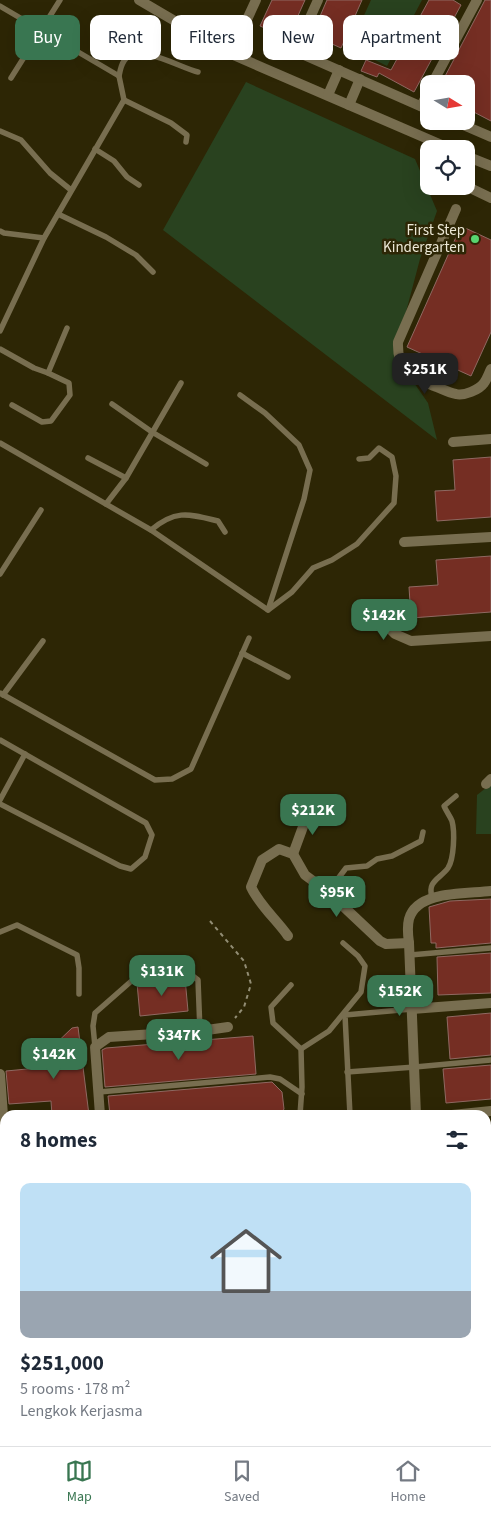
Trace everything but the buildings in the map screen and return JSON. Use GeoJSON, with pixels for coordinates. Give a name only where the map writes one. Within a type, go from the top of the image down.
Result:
{"type":"FeatureCollection","features":[{"type":"Feature","properties":{"kind":"street"},"geometry":{"type":"LineString","coordinates":[[139,0],[171,19]]}},
{"type":"Feature","properties":{"kind":"street"},"geometry":{"type":"LineString","coordinates":[[249,15],[256,0]]}},
{"type":"Feature","properties":{"kind":"street"},"geometry":{"type":"LineString","coordinates":[[318,0],[295,51],[420,106]]}},
{"type":"Feature","properties":{"kind":"street"},"geometry":{"type":"LineString","coordinates":[[437,75],[477,0]]}},
{"type":"Feature","properties":{"kind":"street"},"geometry":{"type":"LineString","coordinates":[[245,60],[429,140]]}},
{"type":"Feature","properties":{"kind":"street"},"geometry":{"type":"LineString","coordinates":[[328,96],[339,70]]}},
{"type":"Feature","properties":{"kind":"street"},"geometry":{"type":"LineString","coordinates":[[349,105],[360,79]]}},
{"type":"Feature","properties":{"kind":"street"},"geometry":{"type":"LineString","coordinates":[[475,130],[491,137]]}},
{"type":"Feature","properties":{"kind":"street"},"geometry":{"type":"LineString","coordinates":[[475,160],[491,166]]}},
{"type":"Feature","properties":{"kind":"street"},"geometry":{"type":"LineString","coordinates":[[475,190],[491,198]]}},
{"type":"Feature","properties":{"kind":"street"},"geometry":{"type":"LineString","coordinates":[[456,209],[398,342],[398,354],[401,364],[408,373],[417,379],[456,394],[471,392],[478,388],[484,383],[491,369]]}},
{"type":"Feature","properties":{"kind":"street"},"geometry":{"type":"LineString","coordinates":[[453,442],[491,439]]}},
{"type":"Feature","properties":{"kind":"street"},"geometry":{"type":"LineString","coordinates":[[404,542],[491,537]]}},
{"type":"Feature","properties":{"kind":"street"},"geometry":{"type":"LineString","coordinates":[[379,612],[394,634],[412,641],[491,636]]}},
{"type":"Feature","properties":{"kind":"street"},"geometry":{"type":"LineString","coordinates":[[293,854],[304,824],[316,808]]}},
{"type":"Feature","properties":{"kind":"street"},"geometry":{"type":"LineString","coordinates":[[288,936],[272,915],[257,900],[250,887],[262,860],[279,849],[293,854],[305,875],[328,892],[380,941],[386,944],[409,943]]}},
{"type":"Feature","properties":{"kind":"street"},"geometry":{"type":"LineString","coordinates":[[416,1110],[409,919],[413,911],[420,904],[432,897],[491,891]]}},
{"type":"Feature","properties":{"kind":"street"},"geometry":{"type":"LineString","coordinates":[[412,1009],[491,1003]]}},
{"type":"Feature","properties":{"kind":"street"},"geometry":{"type":"LineString","coordinates":[[100,1110],[95,1047],[109,1037],[200,1032],[228,1027]]}},
{"type":"Feature","properties":{"kind":"street"},"geometry":{"type":"LineString","coordinates":[[0,1074],[3,1110]]}},
{"type":"Feature","properties":{"kind":"lane"},"geometry":{"type":"LineString","coordinates":[[51,15],[60,0]]}},
{"type":"Feature","properties":{"kind":"lane"},"geometry":{"type":"LineString","coordinates":[[0,6],[15,15]]}},
{"type":"Feature","properties":{"kind":"lane"},"geometry":{"type":"LineString","coordinates":[[80,54],[119,76]]}},
{"type":"Feature","properties":{"kind":"lane"},"geometry":{"type":"LineString","coordinates":[[0,331],[44,238],[124,100],[119,76],[124,59],[133,54],[160,57],[188,70],[198,72]]}},
{"type":"Feature","properties":{"kind":"lane"},"geometry":{"type":"LineString","coordinates":[[11,78],[22,60]]}},
{"type":"Feature","properties":{"kind":"lane"},"geometry":{"type":"LineString","coordinates":[[124,100],[171,123],[187,134],[186,142]]}},
{"type":"Feature","properties":{"kind":"lane"},"geometry":{"type":"LineString","coordinates":[[0,131],[21,140],[50,172],[71,190]]}},
{"type":"Feature","properties":{"kind":"lane"},"geometry":{"type":"LineString","coordinates":[[95,149],[114,161],[118,168],[139,185]]}},
{"type":"Feature","properties":{"kind":"lane"},"geometry":{"type":"LineString","coordinates":[[58,214],[106,237],[136,255],[153,272]]}},
{"type":"Feature","properties":{"kind":"lane"},"geometry":{"type":"LineString","coordinates":[[0,231],[44,238]]}},
{"type":"Feature","properties":{"kind":"lane"},"geometry":{"type":"LineString","coordinates":[[48,373],[67,328]]}},
{"type":"Feature","properties":{"kind":"lane"},"geometry":{"type":"LineString","coordinates":[[0,349],[34,368],[70,383],[70,396],[51,421],[42,422],[12,405]]}},
{"type":"Feature","properties":{"kind":"lane"},"geometry":{"type":"LineString","coordinates":[[106,504],[126,478],[181,383]]}},
{"type":"Feature","properties":{"kind":"lane"},"geometry":{"type":"LineString","coordinates":[[240,395],[265,413],[299,445],[310,470],[304,499],[268,610]]}},
{"type":"Feature","properties":{"kind":"lane"},"geometry":{"type":"LineString","coordinates":[[112,404],[152,432],[206,464]]}},
{"type":"Feature","properties":{"kind":"lane"},"geometry":{"type":"LineString","coordinates":[[0,443],[151,530],[268,610]]}},
{"type":"Feature","properties":{"kind":"lane"},"geometry":{"type":"LineString","coordinates":[[268,610],[292,592],[313,568],[332,560],[357,544],[394,503],[396,476],[392,457],[378,448],[369,458],[359,459]]}},
{"type":"Feature","properties":{"kind":"lane"},"geometry":{"type":"LineString","coordinates":[[88,458],[126,478]]}},
{"type":"Feature","properties":{"kind":"lane"},"geometry":{"type":"LineString","coordinates":[[0,574],[41,510]]}},
{"type":"Feature","properties":{"kind":"lane"},"geometry":{"type":"LineString","coordinates":[[151,530],[161,521],[184,513],[218,520],[225,532]]}},
{"type":"Feature","properties":{"kind":"lane"},"geometry":{"type":"LineString","coordinates":[[43,641],[2,694],[155,780],[172,779],[192,769],[249,638]]}},
{"type":"Feature","properties":{"kind":"lane"},"geometry":{"type":"LineString","coordinates":[[242,653],[288,677]]}},
{"type":"Feature","properties":{"kind":"lane"},"geometry":{"type":"LineString","coordinates":[[0,740],[146,823],[152,834],[145,857],[131,869],[120,866],[0,804]]}},
{"type":"Feature","properties":{"kind":"lane"},"geometry":{"type":"LineString","coordinates":[[0,800],[25,754]]}},
{"type":"Feature","properties":{"kind":"lane"},"geometry":{"type":"LineString","coordinates":[[432,897],[431,886],[446,870],[451,858],[454,838],[452,820],[444,806],[456,796]]}},
{"type":"Feature","properties":{"kind":"lane"},"geometry":{"type":"LineString","coordinates":[[328,892],[346,868],[367,866],[377,859],[392,856],[420,841],[423,832]]}},
{"type":"Feature","properties":{"kind":"lane"},"geometry":{"type":"LineString","coordinates":[[0,932],[17,925],[77,955],[79,994]]}},
{"type":"Feature","properties":{"kind":"lane"},"geometry":{"type":"LineString","coordinates":[[301,1049],[329,1031],[361,992],[365,966],[358,956],[344,943]]}},
{"type":"Feature","properties":{"kind":"lane"},"geometry":{"type":"LineString","coordinates":[[410,955],[491,948]]}},
{"type":"Feature","properties":{"kind":"lane"},"geometry":{"type":"LineString","coordinates":[[95,1047],[93,1026],[95,1013],[136,977],[189,973],[198,980],[200,1032]]}},
{"type":"Feature","properties":{"kind":"lane"},"geometry":{"type":"LineString","coordinates":[[291,985],[270,1007],[273,1023],[301,1049],[300,1110]]}},
{"type":"Feature","properties":{"kind":"lane"},"geometry":{"type":"LineString","coordinates":[[350,1110],[345,1015],[412,1009]]}},
{"type":"Feature","properties":{"kind":"lane"},"geometry":{"type":"LineString","coordinates":[[347,1072],[491,1060]]}},
{"type":"Feature","properties":{"kind":"lane"},"geometry":{"type":"LineString","coordinates":[[99,1092],[270,1077],[280,1079],[302,1094]]}},
{"type":"Feature","properties":{"kind":"path"},"geometry":{"type":"LineString","coordinates":[[210,921],[244,960],[251,984],[244,1007],[228,1027]]}},
{"type":"Feature","properties":{"kind":"green space"},"geometry":{"type":"Polygon","coordinates":[[[371,0],[422,0],[414,15],[364,15],[371,0]]]}},
{"type":"Feature","properties":{"kind":"green space"},"geometry":{"type":"Polygon","coordinates":[[[375,60],[390,60],[387,66],[375,60]]]}},
{"type":"Feature","properties":{"kind":"green space"},"geometry":{"type":"Polygon","coordinates":[[[246,82],[415,159],[420,171],[420,195],[430,195],[437,211],[420,259],[398,342],[401,364],[428,403],[437,440],[163,230],[246,82]]]}},
{"type":"Feature","properties":{"kind":"green space"},"geometry":{"type":"Polygon","coordinates":[[[491,784],[491,834],[476,834],[477,795],[491,784]]]}},
{"type":"Feature","properties":{"kind":"place","name":"First Step Kindergarten"},"geometry":{"type":"Point","coordinates":[475,239]}}]}
